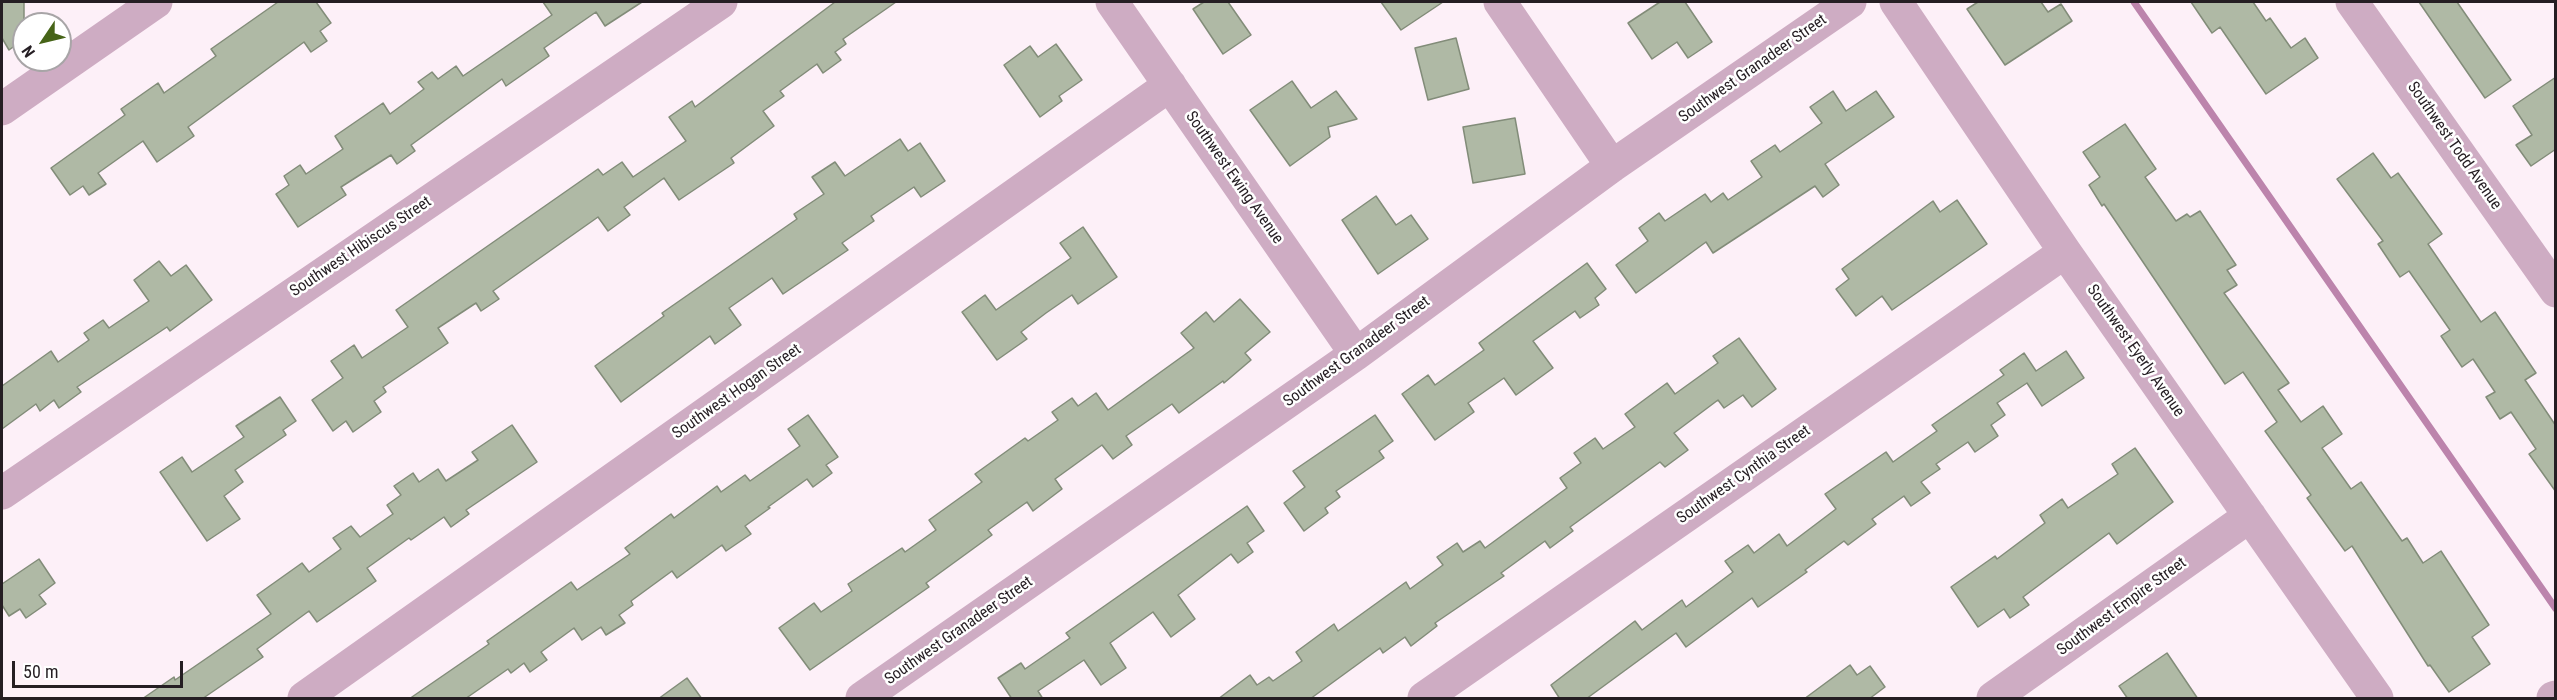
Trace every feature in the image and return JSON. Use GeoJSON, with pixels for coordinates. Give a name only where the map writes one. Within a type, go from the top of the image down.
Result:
{"type":"FeatureCollection","features":[{"type":"Feature","properties":{"kind":"street"},"geometry":{"type":"LineString","coordinates":[[2,109],[156,2]]}},
{"type":"Feature","properties":{"kind":"street","name":"Southwest Hibiscus Street"},"geometry":{"type":"LineString","coordinates":[[2,493],[721,2]]}},
{"type":"Feature","properties":{"kind":"street","name":"Southwest Ewing Avenue"},"geometry":{"type":"LineString","coordinates":[[1112,2],[1356,354]]}},
{"type":"Feature","properties":{"kind":"street"},"geometry":{"type":"LineString","coordinates":[[1500,2],[1612,166]]}},
{"type":"Feature","properties":{"kind":"street","name":"Southwest Granadeer Street"},"geometry":{"type":"LineString","coordinates":[[862,699],[1356,354],[1612,166],[1850,2]]}},
{"type":"Feature","properties":{"kind":"street","name":"Southwest Eyerly Avenue"},"geometry":{"type":"LineString","coordinates":[[1896,2],[2065,252],[2376,699]]}},
{"type":"Feature","properties":{"kind":"street","name":"Southwest Todd Avenue"},"geometry":{"type":"LineString","coordinates":[[2352,2],[2556,291]]}},
{"type":"Feature","properties":{"kind":"street","name":"Southwest Hogan Street"},"geometry":{"type":"LineString","coordinates":[[304,699],[1170,85]]}},
{"type":"Feature","properties":{"kind":"street","name":"Southwest Cynthia Street"},"geometry":{"type":"LineString","coordinates":[[1424,699],[2065,252]]}},
{"type":"Feature","properties":{"kind":"street","name":"Southwest Empire Street"},"geometry":{"type":"LineString","coordinates":[[1993,699],[2250,516]]}},
{"type":"Feature","properties":{"kind":"building"},"geometry":{"type":"Polygon","coordinates":[[[2,2],[24,2],[24,12],[12,12],[12,48],[9,50],[2,38],[2,2]]]}},
{"type":"Feature","properties":{"kind":"building"},"geometry":{"type":"Polygon","coordinates":[[[278,2],[316,2],[331,23],[320,31],[327,41],[311,52],[304,42],[188,127],[194,136],[157,162],[143,141],[98,173],[106,184],[89,195],[83,186],[70,195],[51,168],[125,115],[121,109],[158,83],[164,93],[216,56],[211,49],[278,2]]]}},
{"type":"Feature","properties":{"kind":"building"},"geometry":{"type":"Polygon","coordinates":[[[543,2],[642,2],[605,26],[596,12],[544,48],[549,56],[506,86],[502,79],[411,145],[415,151],[397,164],[391,155],[341,187],[346,195],[298,227],[276,194],[289,185],[284,176],[300,165],[306,174],[343,149],[335,136],[383,103],[390,114],[424,89],[418,82],[432,72],[438,79],[456,66],[463,76],[552,15],[543,2]]]}},
{"type":"Feature","properties":{"kind":"building"},"geometry":{"type":"Polygon","coordinates":[[[835,2],[896,2],[843,39],[846,44],[835,52],[841,60],[823,73],[817,64],[780,91],[784,96],[763,111],[774,126],[731,158],[734,163],[679,200],[664,178],[624,207],[630,215],[608,231],[598,217],[493,291],[499,299],[481,311],[476,303],[438,328],[448,343],[383,387],[386,392],[374,401],[381,412],[353,432],[346,421],[333,431],[312,400],[343,378],[331,361],[354,345],[362,358],[408,327],[396,310],[598,169],[603,175],[622,162],[633,177],[686,141],[669,117],[692,101],[695,107],[835,2]]]}},
{"type":"Feature","properties":{"kind":"building"},"geometry":{"type":"Polygon","coordinates":[[[1204,2],[1228,2],[1251,35],[1223,54],[1193,9],[1204,2]]]}},
{"type":"Feature","properties":{"kind":"building"},"geometry":{"type":"Polygon","coordinates":[[[1381,2],[1443,2],[1401,30],[1381,2]]]}},
{"type":"Feature","properties":{"kind":"building"},"geometry":{"type":"Polygon","coordinates":[[[1660,2],[1685,2],[1712,42],[1688,58],[1677,42],[1652,59],[1628,23],[1660,2]]]}},
{"type":"Feature","properties":{"kind":"building"},"geometry":{"type":"Polygon","coordinates":[[[1978,2],[2041,2],[2048,12],[2061,4],[2072,21],[2005,65],[1967,9],[1978,2]]]}},
{"type":"Feature","properties":{"kind":"building"},"geometry":{"type":"Polygon","coordinates":[[[2191,2],[2253,2],[2266,21],[2270,18],[2291,48],[2305,38],[2318,58],[2266,94],[2220,27],[2212,33],[2191,2]]]}},
{"type":"Feature","properties":{"kind":"building"},"geometry":{"type":"Polygon","coordinates":[[[2419,2],[2457,2],[2511,80],[2485,98],[2419,2]]]}},
{"type":"Feature","properties":{"kind":"building"},"geometry":{"type":"Polygon","coordinates":[[[1456,38],[1469,89],[1428,100],[1415,48],[1456,38]]]}},
{"type":"Feature","properties":{"kind":"building"},"geometry":{"type":"Polygon","coordinates":[[[1056,44],[1082,80],[1059,96],[1062,101],[1040,117],[1004,65],[1030,46],[1038,57],[1056,44]]]}},
{"type":"Feature","properties":{"kind":"building"},"geometry":{"type":"Polygon","coordinates":[[[2556,77],[2556,149],[2531,166],[2516,145],[2532,135],[2513,106],[2556,77]]]}},
{"type":"Feature","properties":{"kind":"building"},"geometry":{"type":"Polygon","coordinates":[[[1292,81],[1311,108],[1336,91],[1357,119],[1328,127],[1330,137],[1290,166],[1250,110],[1292,81]]]}},
{"type":"Feature","properties":{"kind":"building"},"geometry":{"type":"Polygon","coordinates":[[[1833,91],[1846,111],[1876,91],[1894,117],[1825,164],[1839,185],[1823,197],[1815,186],[1713,253],[1706,242],[1636,293],[1616,265],[1648,241],[1639,228],[1659,213],[1665,221],[1705,194],[1711,202],[1723,193],[1728,200],[1762,177],[1751,161],[1775,145],[1780,152],[1822,123],[1810,107],[1833,91]]]}},
{"type":"Feature","properties":{"kind":"building"},"geometry":{"type":"Polygon","coordinates":[[[1515,118],[1525,174],[1473,183],[1463,127],[1515,118]]]}},
{"type":"Feature","properties":{"kind":"building"},"geometry":{"type":"Polygon","coordinates":[[[2125,124],[2156,169],[2145,177],[2176,221],[2187,214],[2190,217],[2200,211],[2236,265],[2227,270],[2237,285],[2224,293],[2289,383],[2278,390],[2301,422],[2323,406],[2342,434],[2322,448],[2351,489],[2361,482],[2402,541],[2407,538],[2423,563],[2441,551],[2489,625],[2472,637],[2490,664],[2449,692],[2430,665],[2428,666],[2352,546],[2345,551],[2307,498],[2311,495],[2265,431],[2277,422],[2243,372],[2225,384],[2089,185],[2100,177],[2083,152],[2125,124]]]}},
{"type":"Feature","properties":{"kind":"building"},"geometry":{"type":"Polygon","coordinates":[[[900,139],[908,151],[920,143],[945,181],[921,197],[914,187],[871,216],[874,221],[842,243],[848,250],[783,294],[772,278],[729,308],[741,325],[715,344],[710,336],[621,402],[595,366],[664,316],[662,313],[797,219],[794,214],[824,194],[812,177],[835,162],[845,176],[900,139]]]}},
{"type":"Feature","properties":{"kind":"building"},"geometry":{"type":"Polygon","coordinates":[[[2373,153],[2391,178],[2398,173],[2442,234],[2428,244],[2481,322],[2495,312],[2536,373],[2525,380],[2556,426],[2556,492],[2529,454],[2536,449],[2511,412],[2500,419],[2486,397],[2495,392],[2473,359],[2462,367],[2441,336],[2450,330],[2409,271],[2400,277],[2378,244],[2383,241],[2337,179],[2373,153]]]}},
{"type":"Feature","properties":{"kind":"building"},"geometry":{"type":"Polygon","coordinates":[[[1376,196],[1396,225],[1411,215],[1428,239],[1378,274],[1342,220],[1376,196]]]}},
{"type":"Feature","properties":{"kind":"building"},"geometry":{"type":"Polygon","coordinates":[[[1957,200],[1987,244],[1892,310],[1882,296],[1856,316],[1836,289],[1849,279],[1842,269],[1933,201],[1940,212],[1957,200]]]}},
{"type":"Feature","properties":{"kind":"building"},"geometry":{"type":"Polygon","coordinates":[[[1083,227],[1117,277],[1078,304],[1072,295],[1021,332],[1027,339],[997,360],[962,312],[985,295],[996,310],[1071,258],[1060,243],[1083,227]]]}},
{"type":"Feature","properties":{"kind":"building"},"geometry":{"type":"Polygon","coordinates":[[[159,261],[171,276],[186,265],[212,300],[170,331],[167,327],[77,387],[81,392],[59,408],[54,400],[40,411],[36,404],[2,429],[2,386],[51,351],[58,362],[89,340],[84,333],[103,320],[109,328],[149,301],[134,280],[159,261]]]}},
{"type":"Feature","properties":{"kind":"building"},"geometry":{"type":"Polygon","coordinates":[[[1587,263],[1606,289],[1595,298],[1599,305],[1580,318],[1575,311],[1533,341],[1553,368],[1516,395],[1504,378],[1468,403],[1474,412],[1435,440],[1402,394],[1428,375],[1435,385],[1484,350],[1479,343],[1587,263]]]}},
{"type":"Feature","properties":{"kind":"building"},"geometry":{"type":"Polygon","coordinates":[[[1240,299],[1270,332],[1245,353],[1251,360],[1224,383],[1223,381],[1179,413],[1172,404],[1126,436],[1132,445],[1113,459],[1102,445],[1055,479],[1062,489],[1033,511],[1027,502],[988,530],[992,535],[926,583],[929,587],[810,670],[779,628],[814,603],[821,612],[852,591],[848,584],[902,548],[905,552],[936,530],[929,520],[982,482],[975,474],[1025,438],[1028,441],[1058,420],[1052,412],[1072,398],[1078,406],[1096,393],[1108,410],[1194,348],[1181,333],[1206,312],[1214,322],[1240,299]]]}},
{"type":"Feature","properties":{"kind":"building"},"geometry":{"type":"Polygon","coordinates":[[[1739,338],[1776,389],[1752,407],[1743,395],[1724,408],[1718,400],[1674,433],[1688,450],[1665,467],[1660,462],[1570,527],[1573,531],[1550,548],[1545,541],[1501,573],[1504,576],[1435,623],[1437,626],[1411,646],[1405,637],[1383,653],[1380,648],[1310,699],[1218,699],[1250,675],[1257,685],[1269,677],[1273,681],[1302,661],[1296,652],[1334,624],[1338,631],[1406,582],[1410,589],[1443,565],[1437,557],[1457,543],[1463,552],[1480,541],[1485,548],[1567,488],[1560,478],[1581,463],[1574,453],[1595,438],[1603,449],[1635,427],[1625,414],[1667,383],[1675,394],[1718,363],[1713,356],[1739,338]]]}},
{"type":"Feature","properties":{"kind":"building"},"geometry":{"type":"Polygon","coordinates":[[[2066,351],[2084,378],[2042,406],[2027,383],[1997,403],[2005,415],[1991,425],[1998,436],[1975,452],[1968,442],[1936,464],[1940,469],[1921,482],[1930,493],[1911,506],[1904,496],[1872,519],[1876,524],[1848,545],[1844,541],[1805,570],[1807,572],[1758,607],[1752,598],[1686,647],[1676,633],[1586,699],[1560,699],[1551,685],[1635,621],[1642,630],[1682,600],[1686,607],[1733,572],[1725,561],[1748,545],[1754,553],[1779,534],[1787,546],[1836,509],[1825,494],[1886,452],[1893,462],[1937,431],[1932,425],[2004,375],[2000,370],[2024,353],[2036,371],[2066,351]]]}},
{"type":"Feature","properties":{"kind":"building"},"geometry":{"type":"Polygon","coordinates":[[[280,397],[296,421],[283,430],[286,435],[235,470],[243,482],[224,496],[240,519],[207,541],[160,472],[182,457],[192,472],[244,437],[236,426],[280,397]]]}},
{"type":"Feature","properties":{"kind":"building"},"geometry":{"type":"Polygon","coordinates":[[[808,415],[838,457],[826,465],[832,473],[813,487],[807,479],[768,507],[770,508],[745,526],[751,534],[726,551],[722,545],[677,578],[672,571],[631,601],[633,605],[619,615],[625,623],[606,635],[601,627],[582,640],[574,628],[541,652],[547,660],[530,672],[524,663],[511,673],[508,669],[465,699],[409,699],[489,644],[487,641],[571,582],[577,590],[630,554],[625,548],[671,514],[674,518],[717,486],[721,492],[745,475],[750,481],[800,446],[788,429],[808,415]]]}},
{"type":"Feature","properties":{"kind":"building"},"geometry":{"type":"Polygon","coordinates":[[[1375,415],[1393,441],[1379,451],[1384,458],[1336,491],[1340,497],[1325,508],[1328,513],[1304,531],[1284,503],[1305,487],[1293,471],[1375,415]]]}},
{"type":"Feature","properties":{"kind":"building"},"geometry":{"type":"Polygon","coordinates":[[[512,425],[537,462],[466,510],[469,514],[451,527],[444,517],[411,540],[409,538],[367,568],[376,581],[317,622],[309,611],[257,649],[263,657],[202,699],[142,699],[174,677],[175,680],[271,614],[257,595],[302,563],[309,572],[341,549],[333,538],[351,526],[360,537],[393,514],[387,505],[401,495],[394,486],[413,473],[419,482],[438,469],[446,481],[478,460],[472,452],[512,425]]]}},
{"type":"Feature","properties":{"kind":"building"},"geometry":{"type":"Polygon","coordinates":[[[2135,448],[2173,502],[2117,544],[2109,533],[2023,597],[2029,605],[2010,618],[2004,609],[1978,627],[1951,587],[1995,556],[1997,559],[2045,523],[2040,515],[2062,499],[2068,508],[2118,474],[2112,464],[2135,448]]]}},
{"type":"Feature","properties":{"kind":"building"},"geometry":{"type":"Polygon","coordinates":[[[1247,506],[1264,531],[1247,543],[1253,552],[1238,563],[1231,554],[1178,595],[1195,619],[1171,637],[1153,612],[1110,643],[1126,668],[1101,685],[1084,660],[1038,691],[1043,699],[1012,699],[998,678],[1021,663],[1025,669],[1070,638],[1066,633],[1247,506]]]}},
{"type":"Feature","properties":{"kind":"building"},"geometry":{"type":"Polygon","coordinates":[[[39,559],[55,583],[39,595],[46,604],[26,618],[20,609],[9,616],[2,605],[2,584],[39,559]]]}},
{"type":"Feature","properties":{"kind":"building"},"geometry":{"type":"Polygon","coordinates":[[[2167,653],[2198,699],[2128,699],[2119,686],[2167,653]]]}},
{"type":"Feature","properties":{"kind":"building"},"geometry":{"type":"Polygon","coordinates":[[[1850,665],[1857,675],[1870,666],[1885,687],[1869,699],[1804,699],[1850,665]]]}},
{"type":"Feature","properties":{"kind":"building"},"geometry":{"type":"Polygon","coordinates":[[[687,678],[702,699],[658,699],[687,678]]]}},
{"type":"Feature","properties":{"kind":"waterway"},"geometry":{"type":"LineString","coordinates":[[2134,2],[2556,609]]}}]}
